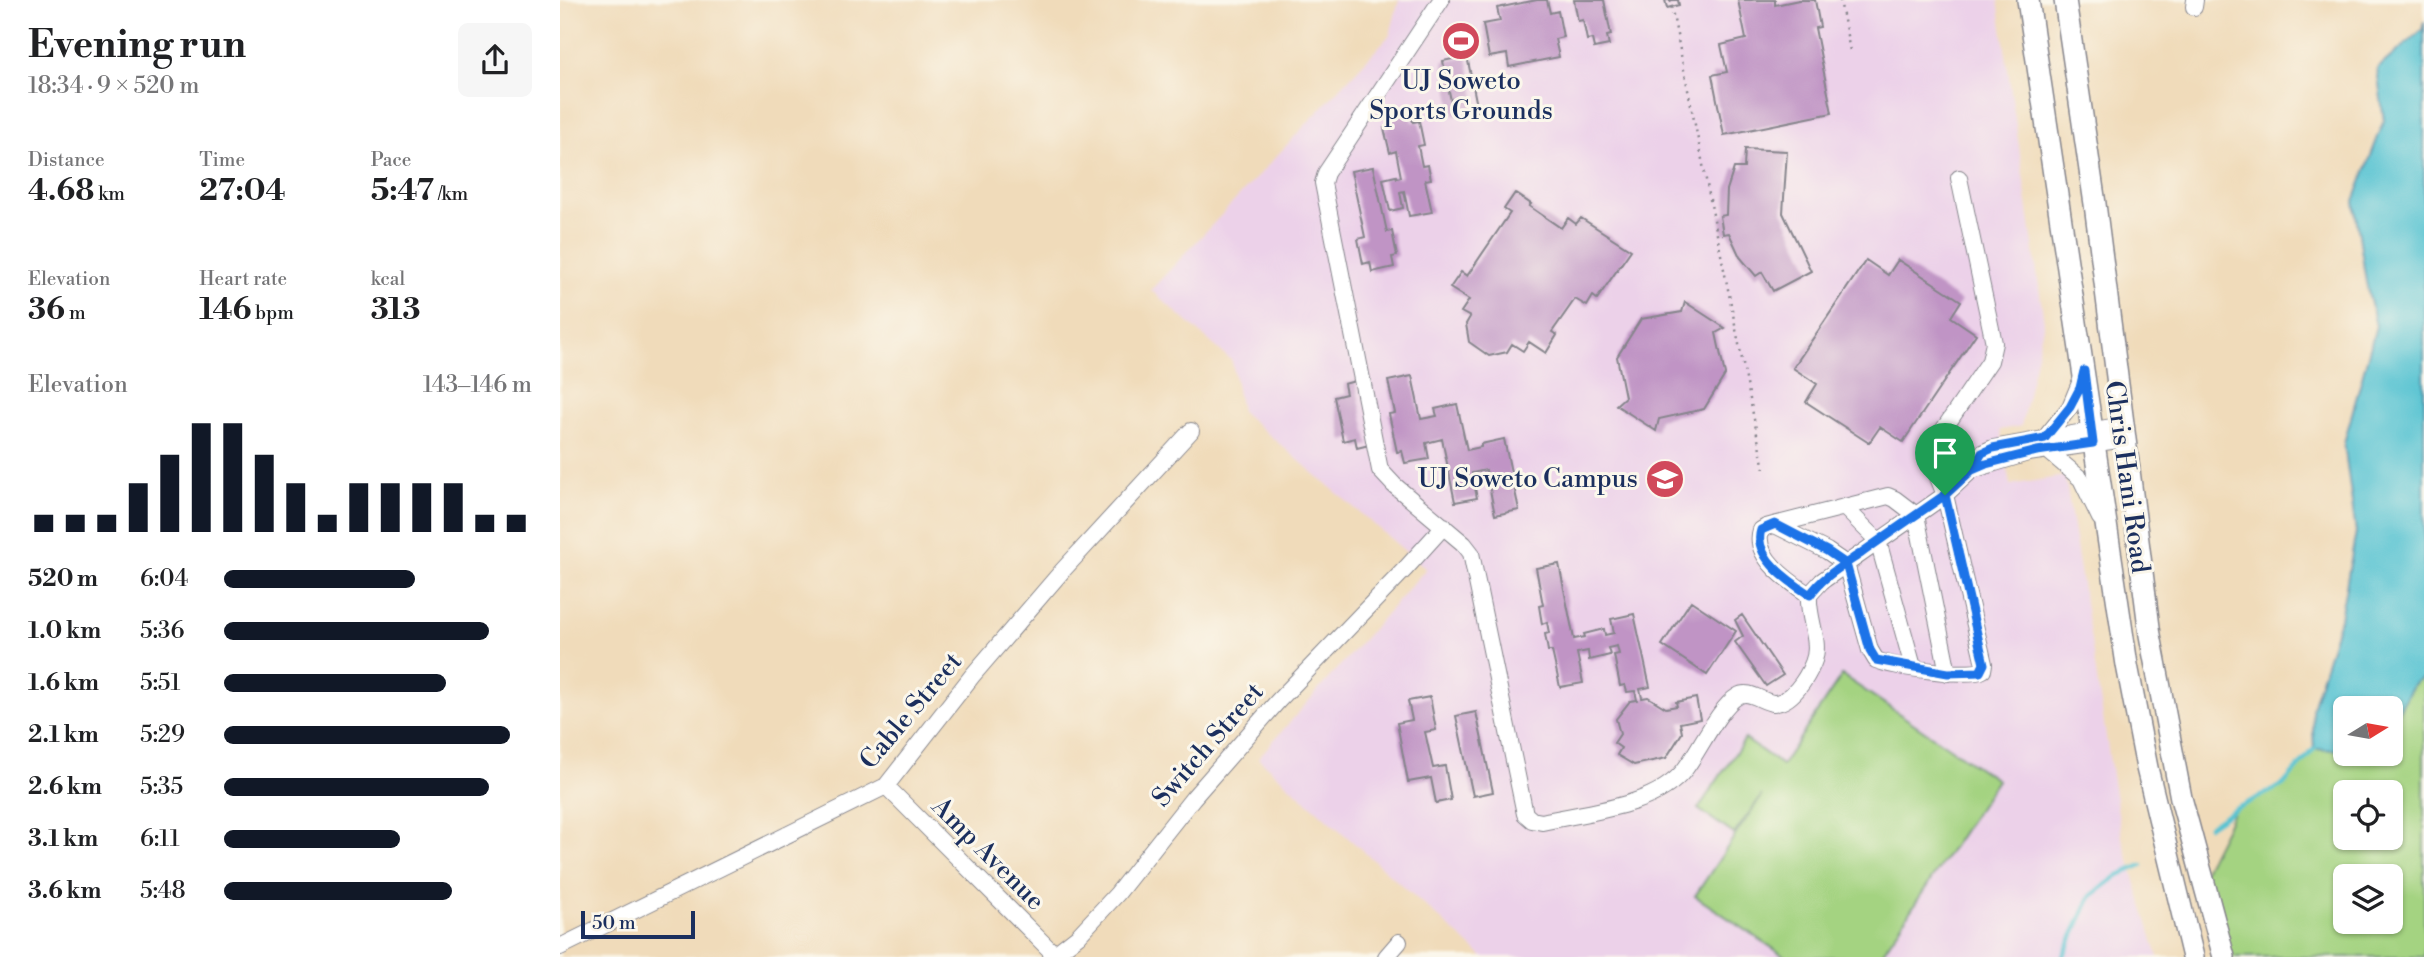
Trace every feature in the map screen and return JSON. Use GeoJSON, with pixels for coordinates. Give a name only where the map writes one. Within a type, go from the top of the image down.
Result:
{"type":"FeatureCollection","features":[{"type":"Feature","properties":{"kind":"main road","name":"Chris Hani Road"},"geometry":{"type":"LineString","coordinates":[[2028,0],[2107,536],[2147,768],[2193,957]]}},
{"type":"Feature","properties":{"kind":"main road","name":"Chris Hani Road"},"geometry":{"type":"LineString","coordinates":[[2065,0],[2095,204],[2150,635],[2184,811],[2224,957]]}},
{"type":"Feature","properties":{"kind":"main road"},"geometry":{"type":"LineString","coordinates":[[2058,210],[2095,204]]}},
{"type":"Feature","properties":{"kind":"street"},"geometry":{"type":"LineString","coordinates":[[1441,0],[1323,180],[1380,470],[1471,553],[1522,805],[1529,818],[1536,822],[1637,801],[1655,794],[1683,772],[1725,709],[1738,696],[1750,695],[1773,703],[1787,698],[1809,670],[1816,654],[1810,616],[1810,595],[1817,585],[1945,495],[1972,470],[1978,457],[1987,450],[2124,432]]}},
{"type":"Feature","properties":{"kind":"street"},"geometry":{"type":"LineString","coordinates":[[1775,524],[1846,564],[1874,657],[1880,662],[1948,673],[1976,673],[1983,670],[1984,664],[1945,495],[1934,467],[1933,447],[1990,361],[1994,343],[1959,178]]}},
{"type":"Feature","properties":{"kind":"street"},"geometry":{"type":"LineString","coordinates":[[2046,444],[2080,388],[2084,371]]}},
{"type":"Feature","properties":{"kind":"street","name":"Cable Street"},"geometry":{"type":"LineString","coordinates":[[560,947],[886,786],[972,676],[1063,570],[1191,431]]}},
{"type":"Feature","properties":{"kind":"street"},"geometry":{"type":"LineString","coordinates":[[2046,444],[2081,479],[2107,536]]}},
{"type":"Feature","properties":{"kind":"street"},"geometry":{"type":"LineString","coordinates":[[1810,595],[1779,570],[1760,547],[1761,530],[1775,524],[1888,496],[1895,499],[1916,515],[1948,673]]}},
{"type":"Feature","properties":{"kind":"street"},"geometry":{"type":"LineString","coordinates":[[1844,507],[1878,541],[1913,667]]}},
{"type":"Feature","properties":{"kind":"street","name":"Switch Street"},"geometry":{"type":"LineString","coordinates":[[1054,956],[1078,936],[1117,894],[1193,798],[1278,701],[1444,526]]}},
{"type":"Feature","properties":{"kind":"street","name":"Amp Avenue"},"geometry":{"type":"LineString","coordinates":[[886,786],[1054,956]]}},
{"type":"Feature","properties":{"kind":"street"},"geometry":{"type":"LineString","coordinates":[[1386,957],[1399,942]]}},
{"type":"Feature","properties":{"kind":"path"},"geometry":{"type":"LineString","coordinates":[[1670,0],[1764,469]]}},
{"type":"Feature","properties":{"kind":"path"},"geometry":{"type":"LineString","coordinates":[[1840,0],[1850,51]]}},
{"type":"Feature","properties":{"kind":"shaded area","name":"UJ Soweto Campus"},"geometry":{"type":"Polygon","coordinates":[[[1399,0],[1998,0],[2044,322],[2021,426],[2000,430],[2010,485],[2065,476],[2122,838],[2158,957],[1483,957],[1258,758],[1426,569],[1241,411],[1232,361],[1151,290],[1390,35],[1399,0]]]}},
{"type":"Feature","properties":{"kind":"green space"},"geometry":{"type":"Polygon","coordinates":[[[1842,675],[1997,780],[1880,957],[1786,957],[1695,896],[1762,795],[1734,834],[1698,809],[1745,739],[1782,765],[1842,675]]]}},
{"type":"Feature","properties":{"kind":"green space"},"geometry":{"type":"Polygon","coordinates":[[[2424,677],[2424,957],[2231,957],[2202,874],[2235,809],[2283,785],[2314,749],[2333,750],[2333,766],[2403,766],[2403,703],[2415,682],[2424,677]]]}},
{"type":"Feature","properties":{"kind":"water"},"geometry":{"type":"Polygon","coordinates":[[[2424,22],[2424,677],[2414,683],[2403,703],[2403,696],[2333,696],[2333,750],[2314,749],[2312,708],[2340,619],[2356,532],[2344,443],[2376,326],[2366,282],[2354,201],[2384,121],[2377,69],[2422,30],[2424,22]]]}},
{"type":"Feature","properties":{"kind":"building"},"geometry":{"type":"Polygon","coordinates":[[[1547,0],[1550,13],[1558,11],[1563,37],[1555,39],[1559,57],[1509,67],[1507,54],[1489,57],[1483,24],[1500,21],[1497,8],[1547,0]]]}},
{"type":"Feature","properties":{"kind":"building"},"geometry":{"type":"Polygon","coordinates":[[[1574,0],[1604,0],[1611,35],[1607,36],[1609,45],[1594,48],[1592,39],[1587,40],[1583,20],[1578,21],[1574,0]]]}},
{"type":"Feature","properties":{"kind":"building"},"geometry":{"type":"Polygon","coordinates":[[[1665,0],[1678,0],[1679,5],[1667,8],[1665,0]]]}},
{"type":"Feature","properties":{"kind":"building"},"geometry":{"type":"Polygon","coordinates":[[[1738,0],[1775,0],[1775,5],[1815,0],[1820,27],[1815,28],[1832,113],[1724,135],[1712,75],[1727,72],[1721,45],[1746,39],[1738,0]]]}},
{"type":"Feature","properties":{"kind":"building"},"geometry":{"type":"Polygon","coordinates":[[[1467,56],[1478,111],[1454,116],[1443,61],[1467,56]]]}},
{"type":"Feature","properties":{"kind":"building"},"geometry":{"type":"Polygon","coordinates":[[[1410,111],[1413,122],[1419,121],[1424,145],[1418,146],[1422,166],[1428,165],[1431,179],[1425,180],[1432,212],[1409,216],[1404,191],[1400,192],[1403,208],[1390,211],[1383,179],[1401,177],[1396,151],[1390,153],[1384,128],[1390,127],[1388,115],[1410,111]]]}},
{"type":"Feature","properties":{"kind":"building"},"geometry":{"type":"Polygon","coordinates":[[[1745,149],[1787,151],[1783,213],[1811,271],[1773,291],[1762,272],[1756,276],[1740,257],[1729,233],[1723,234],[1720,216],[1726,215],[1727,190],[1734,168],[1744,168],[1745,149]]]}},
{"type":"Feature","properties":{"kind":"building"},"geometry":{"type":"Polygon","coordinates":[[[1373,167],[1387,232],[1392,231],[1397,256],[1392,257],[1394,267],[1372,272],[1370,262],[1363,264],[1358,239],[1365,237],[1351,171],[1373,167]]]}},
{"type":"Feature","properties":{"kind":"building"},"geometry":{"type":"Polygon","coordinates":[[[1515,193],[1561,228],[1568,218],[1576,224],[1581,218],[1631,250],[1597,299],[1593,296],[1587,306],[1575,299],[1552,332],[1557,335],[1546,353],[1529,342],[1523,351],[1512,344],[1507,352],[1489,356],[1469,342],[1466,324],[1470,317],[1461,312],[1469,300],[1450,288],[1461,272],[1467,276],[1510,213],[1504,209],[1515,193]]]}},
{"type":"Feature","properties":{"kind":"building"},"geometry":{"type":"Polygon","coordinates":[[[1866,260],[1888,275],[1898,260],[1961,301],[1951,317],[1976,334],[1903,442],[1880,427],[1869,443],[1806,402],[1817,384],[1793,368],[1866,260]]]}},
{"type":"Feature","properties":{"kind":"building"},"geometry":{"type":"Polygon","coordinates":[[[1685,302],[1725,328],[1716,333],[1725,375],[1704,409],[1659,419],[1656,431],[1616,405],[1625,397],[1617,357],[1641,319],[1682,312],[1685,302]]]}},
{"type":"Feature","properties":{"kind":"building"},"geometry":{"type":"Polygon","coordinates":[[[1412,376],[1421,419],[1437,416],[1435,409],[1457,404],[1467,450],[1504,439],[1519,510],[1495,515],[1486,470],[1472,473],[1477,498],[1455,502],[1442,439],[1426,443],[1429,459],[1405,463],[1402,451],[1397,452],[1389,414],[1395,413],[1388,381],[1412,376]]]}},
{"type":"Feature","properties":{"kind":"building"},"geometry":{"type":"Polygon","coordinates":[[[1355,381],[1369,445],[1357,448],[1355,438],[1343,441],[1334,397],[1346,394],[1344,384],[1355,381]]]}},
{"type":"Feature","properties":{"kind":"building"},"geometry":{"type":"Polygon","coordinates":[[[1559,564],[1574,639],[1604,629],[1605,635],[1614,633],[1611,619],[1634,614],[1650,687],[1640,689],[1642,698],[1648,697],[1666,708],[1677,706],[1676,702],[1696,698],[1700,719],[1680,723],[1682,733],[1666,758],[1634,765],[1617,755],[1621,748],[1614,743],[1620,734],[1616,719],[1630,701],[1637,700],[1635,691],[1627,692],[1625,685],[1620,686],[1614,655],[1619,654],[1617,646],[1608,648],[1610,655],[1589,660],[1588,651],[1577,653],[1583,683],[1560,687],[1552,651],[1548,651],[1545,634],[1549,633],[1547,622],[1542,624],[1539,606],[1543,605],[1536,568],[1559,564]]]}},
{"type":"Feature","properties":{"kind":"building"},"geometry":{"type":"Polygon","coordinates":[[[1691,601],[1736,631],[1707,675],[1662,645],[1691,601]]]}},
{"type":"Feature","properties":{"kind":"building"},"geometry":{"type":"Polygon","coordinates":[[[1742,615],[1783,675],[1766,686],[1735,642],[1743,636],[1735,620],[1742,615]]]}},
{"type":"Feature","properties":{"kind":"building"},"geometry":{"type":"Polygon","coordinates":[[[1430,697],[1436,730],[1425,732],[1433,768],[1445,766],[1451,800],[1436,803],[1431,778],[1408,782],[1397,723],[1412,720],[1408,701],[1430,697]]]}},
{"type":"Feature","properties":{"kind":"building"},"geometry":{"type":"Polygon","coordinates":[[[1476,712],[1493,792],[1473,796],[1456,716],[1476,712]]]}},
{"type":"Feature","properties":{"kind":"waterway"},"geometry":{"type":"LineString","coordinates":[[2209,826],[2235,809],[2283,785],[2314,749]]}},
{"type":"Feature","properties":{"kind":"waterway"},"geometry":{"type":"LineString","coordinates":[[2063,957],[2091,896],[2119,875],[2142,865]]}},
{"type":"Feature","properties":{"kind":"place","name":"UJ Soweto Sports Grounds"},"geometry":{"type":"Point","coordinates":[1461,41]}},
{"type":"Feature","properties":{"kind":"place","name":"UJ Soweto Campus"},"geometry":{"type":"Point","coordinates":[1665,479]}},
{"type":"Feature","properties":{"kind":"route"},"geometry":{"type":"LineString","coordinates":[[1945,495],[1878,541],[1846,564],[1822,581],[1810,595],[1793,584],[1765,556],[1760,547],[1761,530],[1775,524],[1846,564],[1870,650],[1876,660],[1948,673],[1980,672],[1984,664],[1945,495],[1972,470],[1978,457],[1987,450],[2045,438],[2077,395],[2084,371],[2093,443],[2037,451],[1986,464],[1972,470],[1945,495]]}}]}
